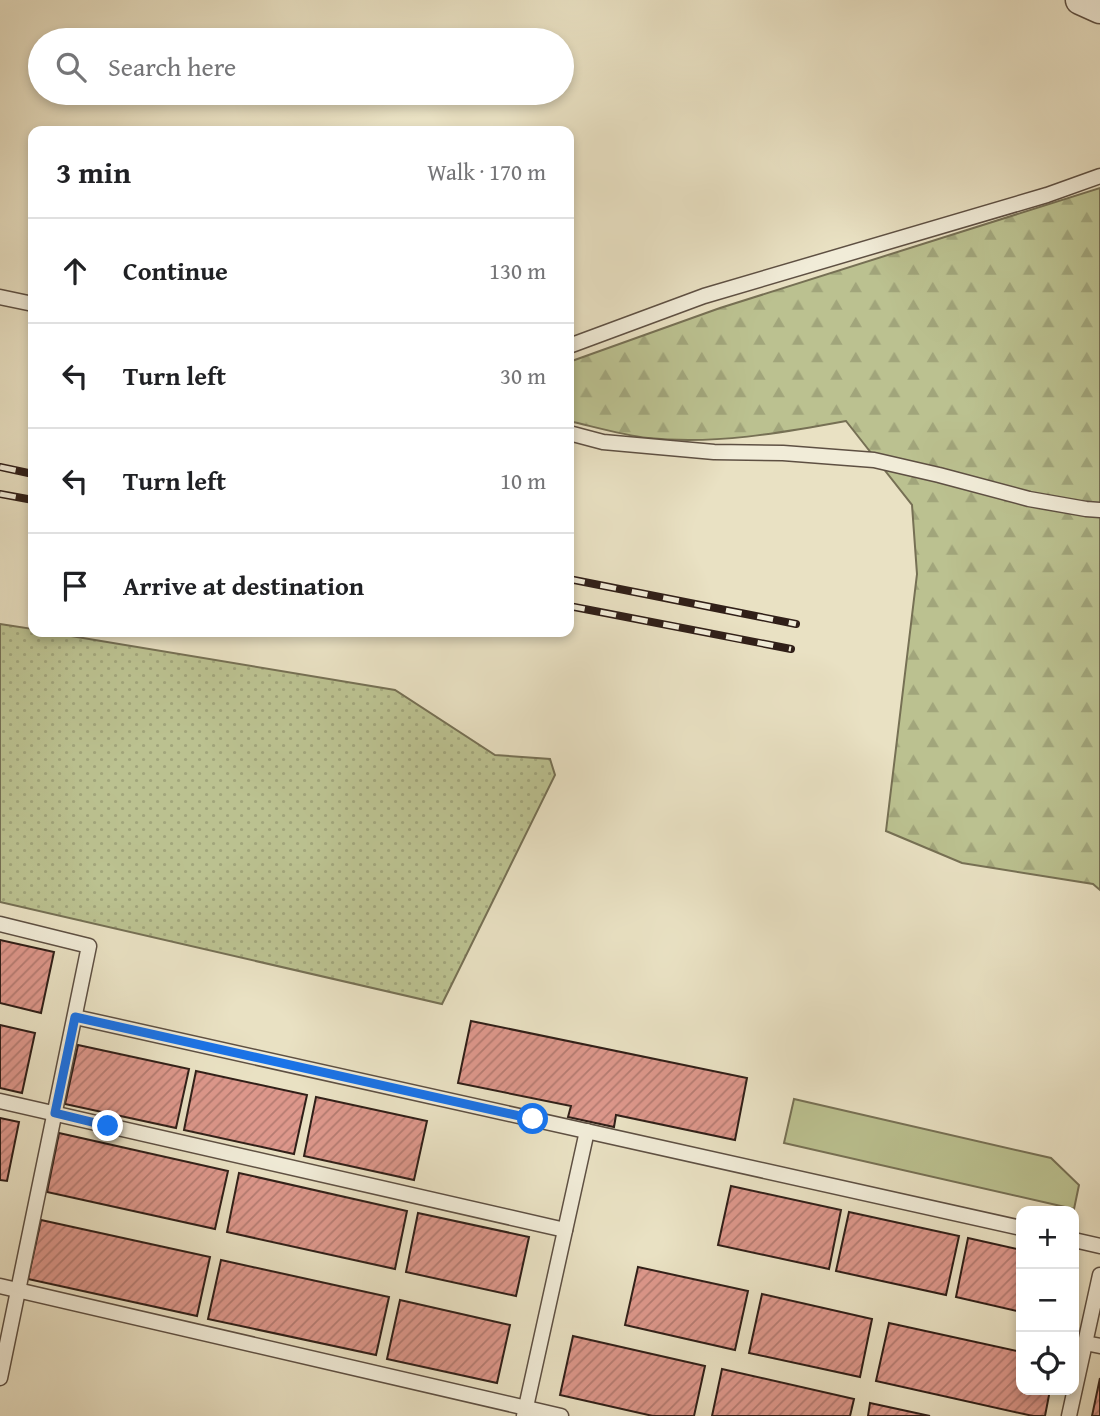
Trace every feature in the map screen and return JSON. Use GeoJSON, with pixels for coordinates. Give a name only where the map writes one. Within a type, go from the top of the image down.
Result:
{"type":"FeatureCollection","features":[{"type":"Feature","properties":{"kind":"street"},"geometry":{"type":"LineString","coordinates":[[1080,0],[1100,9]]}},
{"type":"Feature","properties":{"kind":"lane"},"geometry":{"type":"LineString","coordinates":[[574,344],[704,296],[1047,195],[1100,176]]}},
{"type":"Feature","properties":{"kind":"lane"},"geometry":{"type":"LineString","coordinates":[[0,296],[28,303]]}},
{"type":"Feature","properties":{"kind":"lane"},"geometry":{"type":"LineString","coordinates":[[574,434],[603,442],[714,452],[783,453],[874,460],[1029,499],[1100,510]]}},
{"type":"Feature","properties":{"kind":"lane"},"geometry":{"type":"LineString","coordinates":[[0,924],[89,946],[0,1378]]}},
{"type":"Feature","properties":{"kind":"lane"},"geometry":{"type":"LineString","coordinates":[[75,1017],[1016,1227]]}},
{"type":"Feature","properties":{"kind":"lane"},"geometry":{"type":"LineString","coordinates":[[0,1101],[565,1230]]}},
{"type":"Feature","properties":{"kind":"lane"},"geometry":{"type":"LineString","coordinates":[[525,1412],[587,1131]]}},
{"type":"Feature","properties":{"kind":"lane"},"geometry":{"type":"LineString","coordinates":[[1079,1241],[1100,1246]]}},
{"type":"Feature","properties":{"kind":"lane"},"geometry":{"type":"LineString","coordinates":[[1069,1416],[1100,1275]]}},
{"type":"Feature","properties":{"kind":"lane"},"geometry":{"type":"LineString","coordinates":[[0,1286],[525,1412],[561,1416]]}},
{"type":"Feature","properties":{"kind":"lane"},"geometry":{"type":"LineString","coordinates":[[1085,1343],[1100,1346]]}},
{"type":"Feature","properties":{"kind":"green space"},"geometry":{"type":"Polygon","coordinates":[[[1100,188],[1100,890],[1093,884],[962,863],[886,831],[917,574],[912,505],[846,421],[772,433],[698,440],[648,438],[574,422],[574,360],[720,308],[1100,188]]]}},
{"type":"Feature","properties":{"kind":"green space"},"geometry":{"type":"Polygon","coordinates":[[[0,624],[28,628],[28,637],[77,637],[395,690],[495,755],[550,759],[555,775],[442,1004],[0,902],[0,624]]]}},
{"type":"Feature","properties":{"kind":"green space"},"geometry":{"type":"Polygon","coordinates":[[[794,1099],[1051,1158],[1079,1185],[1075,1206],[1061,1206],[784,1143],[794,1099]]]}},
{"type":"Feature","properties":{"kind":"building"},"geometry":{"type":"Polygon","coordinates":[[[0,940],[54,952],[41,1013],[0,1003],[0,940]]]}},
{"type":"Feature","properties":{"kind":"building"},"geometry":{"type":"Polygon","coordinates":[[[471,1021],[747,1078],[735,1140],[616,1115],[614,1127],[568,1117],[571,1106],[458,1083],[471,1021]]]}},
{"type":"Feature","properties":{"kind":"building"},"geometry":{"type":"Polygon","coordinates":[[[0,1025],[35,1033],[22,1093],[0,1088],[0,1025]]]}},
{"type":"Feature","properties":{"kind":"building"},"geometry":{"type":"Polygon","coordinates":[[[78,1045],[189,1069],[176,1128],[65,1104],[78,1045]]]}},
{"type":"Feature","properties":{"kind":"building"},"geometry":{"type":"Polygon","coordinates":[[[196,1071],[307,1095],[294,1154],[184,1130],[196,1071]]]}},
{"type":"Feature","properties":{"kind":"building"},"geometry":{"type":"Polygon","coordinates":[[[316,1097],[427,1121],[414,1180],[304,1156],[316,1097]]]}},
{"type":"Feature","properties":{"kind":"building"},"geometry":{"type":"Polygon","coordinates":[[[0,1118],[19,1122],[7,1181],[0,1180],[0,1118]]]}},
{"type":"Feature","properties":{"kind":"building"},"geometry":{"type":"Polygon","coordinates":[[[59,1133],[228,1171],[215,1229],[47,1192],[59,1133]]]}},
{"type":"Feature","properties":{"kind":"building"},"geometry":{"type":"Polygon","coordinates":[[[239,1173],[407,1211],[395,1269],[227,1232],[239,1173]]]}},
{"type":"Feature","properties":{"kind":"building"},"geometry":{"type":"Polygon","coordinates":[[[731,1186],[841,1210],[829,1269],[718,1245],[731,1186]]]}},
{"type":"Feature","properties":{"kind":"building"},"geometry":{"type":"Polygon","coordinates":[[[849,1212],[959,1236],[946,1295],[836,1271],[849,1212]]]}},
{"type":"Feature","properties":{"kind":"building"},"geometry":{"type":"Polygon","coordinates":[[[418,1213],[529,1237],[516,1296],[406,1272],[418,1213]]]}},
{"type":"Feature","properties":{"kind":"building"},"geometry":{"type":"Polygon","coordinates":[[[41,1220],[210,1257],[197,1316],[28,1279],[41,1220]]]}},
{"type":"Feature","properties":{"kind":"building"},"geometry":{"type":"Polygon","coordinates":[[[968,1238],[1016,1249],[1016,1311],[956,1297],[968,1238]]]}},
{"type":"Feature","properties":{"kind":"building"},"geometry":{"type":"Polygon","coordinates":[[[221,1260],[389,1297],[376,1355],[208,1319],[221,1260]]]}},
{"type":"Feature","properties":{"kind":"building"},"geometry":{"type":"Polygon","coordinates":[[[638,1267],[748,1291],[735,1350],[625,1325],[638,1267]]]}},
{"type":"Feature","properties":{"kind":"building"},"geometry":{"type":"Polygon","coordinates":[[[762,1294],[872,1319],[860,1377],[749,1353],[762,1294]]]}},
{"type":"Feature","properties":{"kind":"building"},"geometry":{"type":"Polygon","coordinates":[[[400,1300],[510,1325],[497,1383],[387,1359],[400,1300]]]}},
{"type":"Feature","properties":{"kind":"building"},"geometry":{"type":"Polygon","coordinates":[[[889,1323],[1016,1351],[1016,1395],[1049,1395],[1045,1416],[1033,1416],[876,1381],[889,1323]]]}},
{"type":"Feature","properties":{"kind":"building"},"geometry":{"type":"Polygon","coordinates":[[[573,1336],[705,1366],[694,1416],[653,1416],[560,1395],[573,1336]]]}},
{"type":"Feature","properties":{"kind":"building"},"geometry":{"type":"Polygon","coordinates":[[[722,1369],[854,1399],[850,1416],[712,1416],[722,1369]]]}},
{"type":"Feature","properties":{"kind":"building"},"geometry":{"type":"Polygon","coordinates":[[[1100,1378],[1100,1416],[1092,1416],[1100,1378]]]}},
{"type":"Feature","properties":{"kind":"building"},"geometry":{"type":"Polygon","coordinates":[[[870,1403],[930,1416],[868,1416],[870,1403]]]}},
{"type":"Feature","properties":{"kind":"railway"},"geometry":{"type":"LineString","coordinates":[[0,467],[28,473]]}},
{"type":"Feature","properties":{"kind":"railway"},"geometry":{"type":"LineString","coordinates":[[0,494],[28,499]]}},
{"type":"Feature","properties":{"kind":"railway"},"geometry":{"type":"LineString","coordinates":[[574,580],[796,624]]}},
{"type":"Feature","properties":{"kind":"railway"},"geometry":{"type":"LineString","coordinates":[[574,607],[791,649]]}},
{"type":"Feature","properties":{"kind":"route"},"geometry":{"type":"LineString","coordinates":[[108,1126],[55,1113],[75,1017],[533,1119]]}}]}
